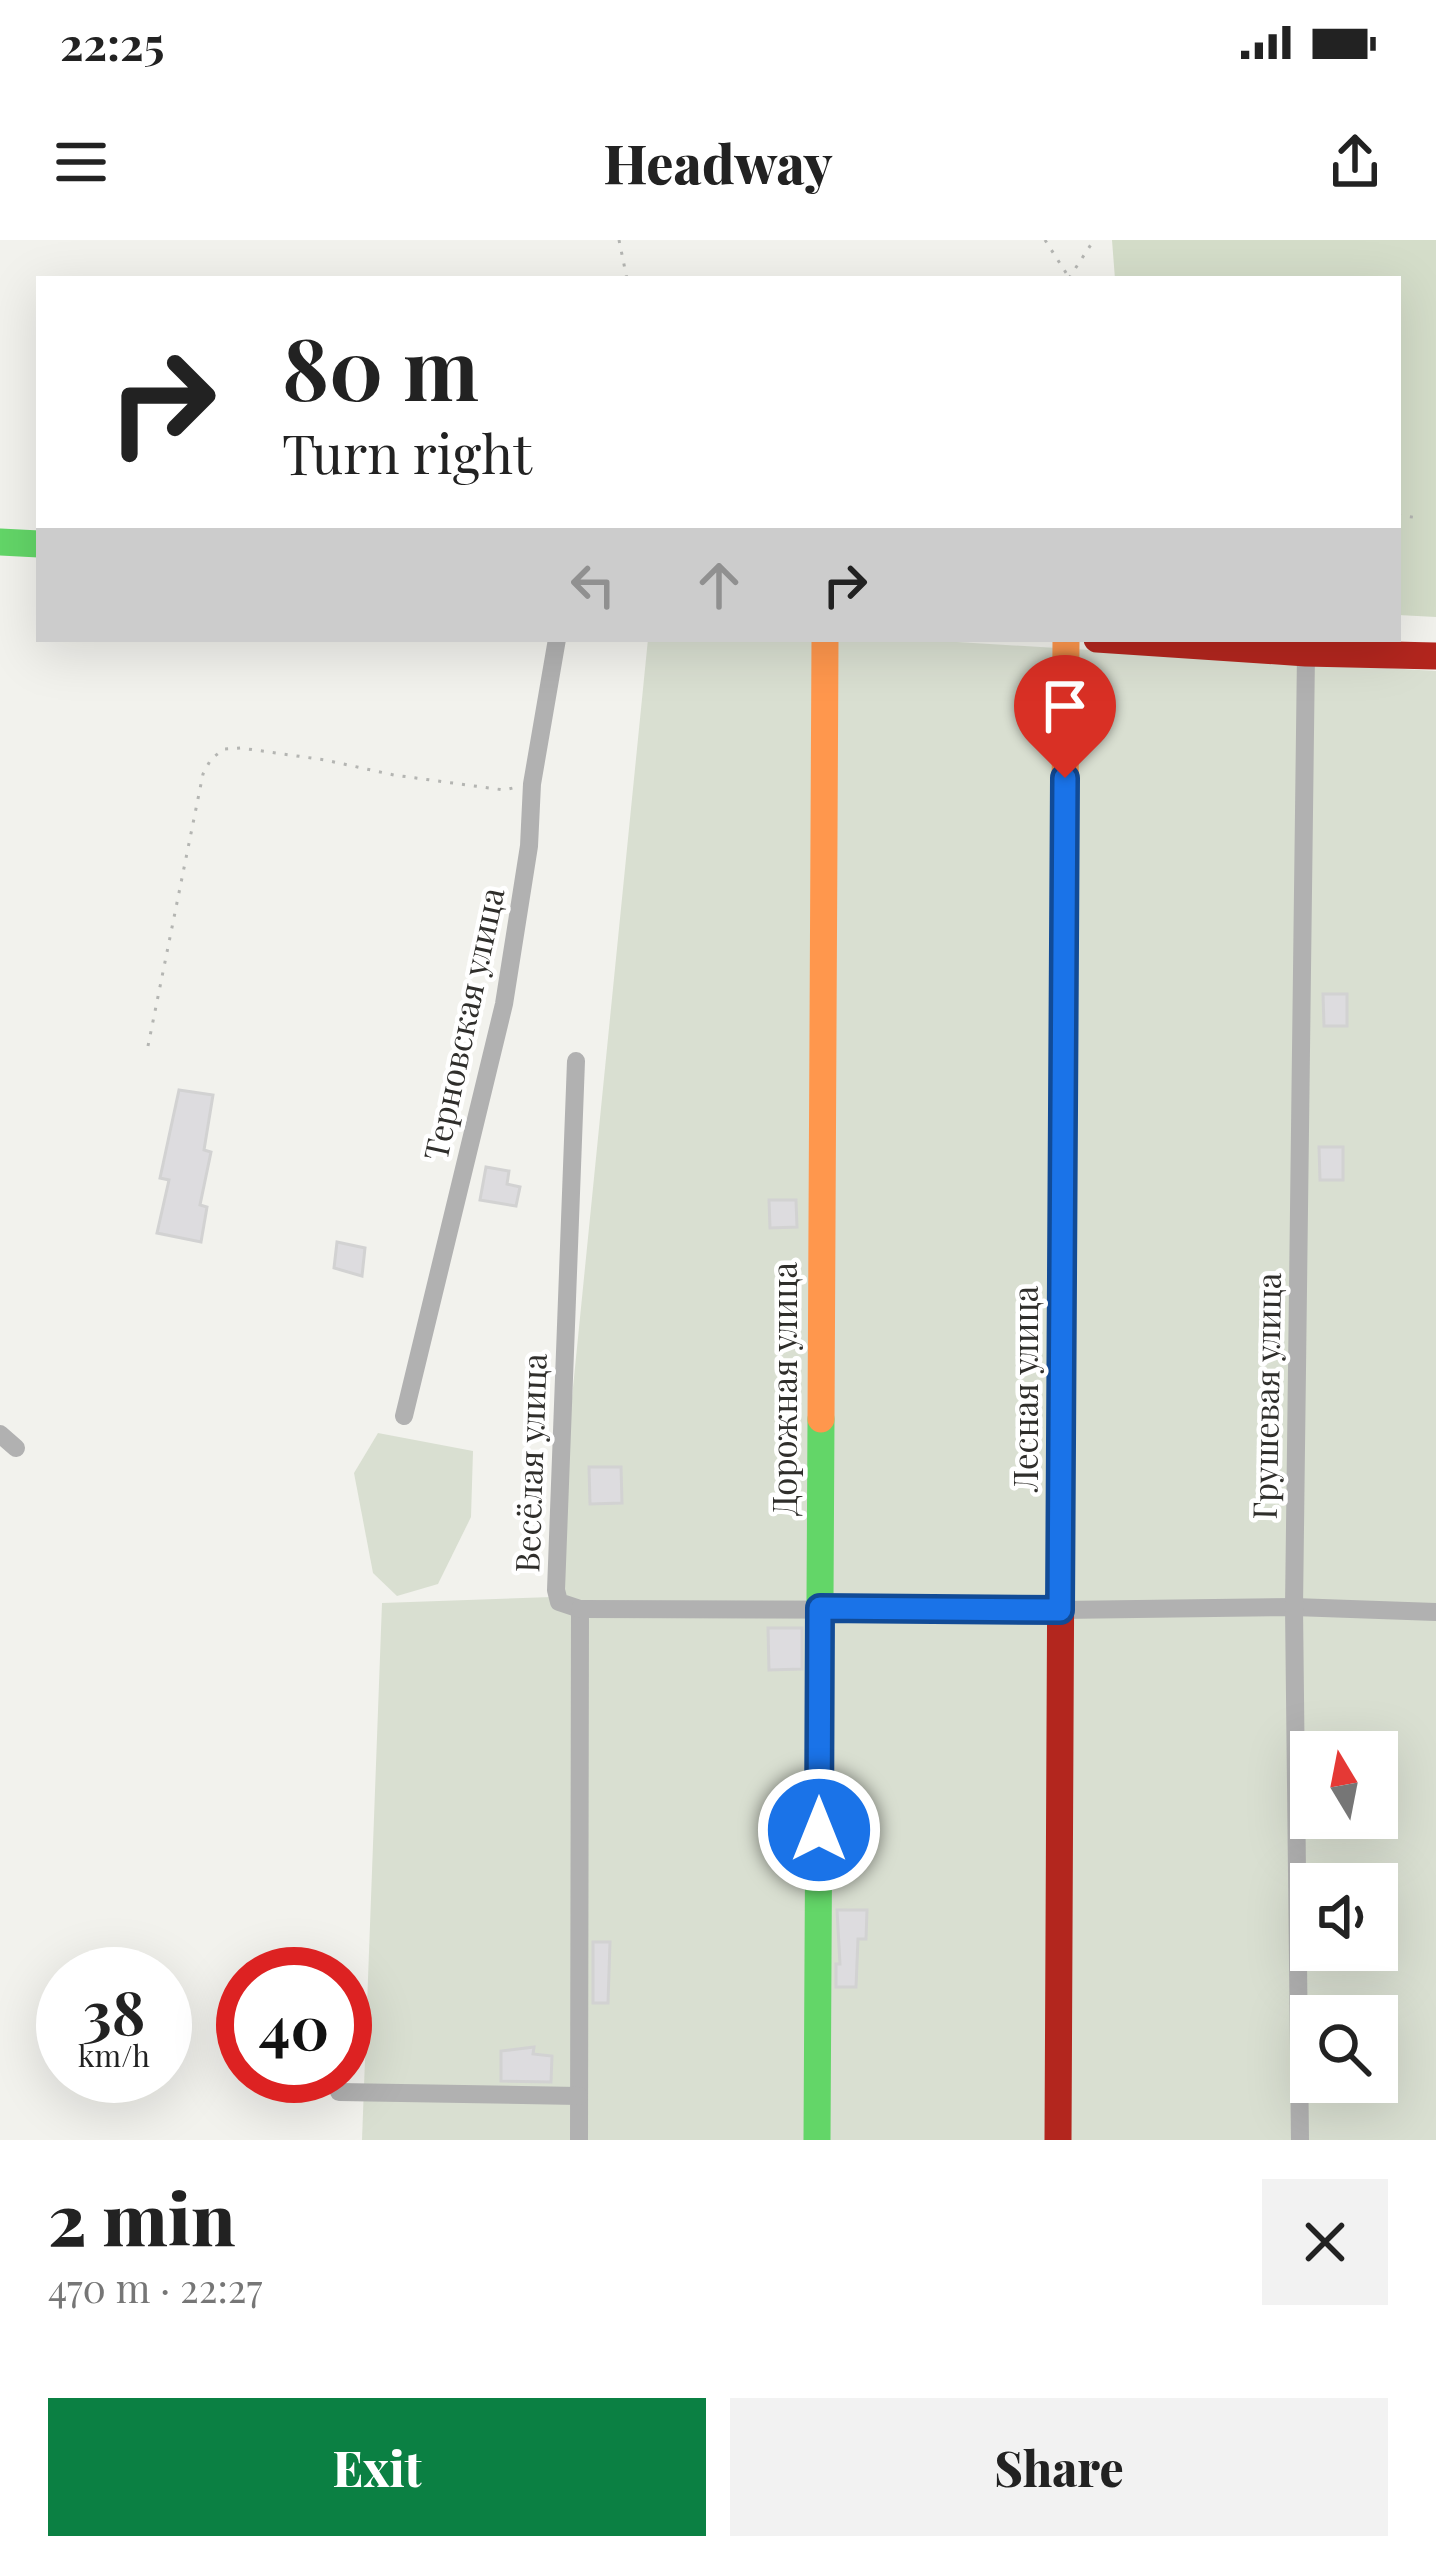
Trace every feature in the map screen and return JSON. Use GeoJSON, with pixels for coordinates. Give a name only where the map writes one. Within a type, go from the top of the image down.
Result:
{"type":"FeatureCollection","features":[{"type":"Feature","properties":{"kind":"street"},"geometry":{"type":"LineString","coordinates":[[0,542],[36,544]]}},
{"type":"Feature","properties":{"kind":"street","name":"Терновская улица"},"geometry":{"type":"LineString","coordinates":[[404,1416],[504,1004],[529,846],[532,784],[556,642]]}},
{"type":"Feature","properties":{"kind":"street","name":"Дорожная улица"},"geometry":{"type":"LineString","coordinates":[[817,2140],[825,642]]}},
{"type":"Feature","properties":{"kind":"street","name":"Лесная улица"},"geometry":{"type":"LineString","coordinates":[[1058,2140],[1066,642]]}},
{"type":"Feature","properties":{"kind":"street"},"geometry":{"type":"LineString","coordinates":[[1142,642],[1436,656]]}},
{"type":"Feature","properties":{"kind":"street","name":"Грушевая улица"},"geometry":{"type":"LineString","coordinates":[[1300,2140],[1294,1607],[1306,653]]}},
{"type":"Feature","properties":{"kind":"street","name":"Весёлая улица"},"geometry":{"type":"LineString","coordinates":[[576,1061],[556,1590],[559,1602],[580,1609],[579,2140]]}},
{"type":"Feature","properties":{"kind":"street"},"geometry":{"type":"LineString","coordinates":[[0,1434],[16,1448]]}},
{"type":"Feature","properties":{"kind":"street"},"geometry":{"type":"LineString","coordinates":[[580,1609],[1294,1607],[1436,1612]]}},
{"type":"Feature","properties":{"kind":"street"},"geometry":{"type":"LineString","coordinates":[[372,2093],[579,2096]]}},
{"type":"Feature","properties":{"kind":"path"},"geometry":{"type":"LineString","coordinates":[[619,240],[626,276]]}},
{"type":"Feature","properties":{"kind":"path"},"geometry":{"type":"LineString","coordinates":[[1045,240],[1069,276]]}},
{"type":"Feature","properties":{"kind":"path"},"geometry":{"type":"LineString","coordinates":[[1071,276],[1094,240]]}},
{"type":"Feature","properties":{"kind":"path"},"geometry":{"type":"LineString","coordinates":[[1401,515],[1419,518]]}},
{"type":"Feature","properties":{"kind":"path"},"geometry":{"type":"LineString","coordinates":[[148,1046],[203,774],[224,749],[284,754],[504,790],[532,784]]}},
{"type":"Feature","properties":{"kind":"shaded area"},"geometry":{"type":"Polygon","coordinates":[[[648,642],[958,642],[1436,671],[1436,2140],[362,2140],[363,2103],[372,2103],[369,1947],[382,1603],[552,1597],[648,642]]]}},
{"type":"Feature","properties":{"kind":"shaded area"},"geometry":{"type":"Polygon","coordinates":[[[378,1433],[473,1451],[471,1517],[438,1584],[397,1596],[373,1573],[354,1473],[378,1433]]]}},
{"type":"Feature","properties":{"kind":"green space"},"geometry":{"type":"Polygon","coordinates":[[[1112,240],[1436,240],[1436,617],[1401,615],[1401,276],[1115,276],[1112,240]]]}},
{"type":"Feature","properties":{"kind":"building"},"geometry":{"type":"Polygon","coordinates":[[[1323,994],[1347,994],[1347,1026],[1324,1026],[1323,994]]]}},
{"type":"Feature","properties":{"kind":"building"},"geometry":{"type":"Polygon","coordinates":[[[179,1090],[213,1095],[204,1150],[211,1152],[200,1205],[207,1207],[201,1242],[157,1233],[169,1180],[160,1178],[179,1090]]]}},
{"type":"Feature","properties":{"kind":"building"},"geometry":{"type":"Polygon","coordinates":[[[1319,1147],[1343,1147],[1343,1180],[1320,1180],[1319,1147]]]}},
{"type":"Feature","properties":{"kind":"building"},"geometry":{"type":"Polygon","coordinates":[[[486,1167],[509,1171],[507,1184],[520,1187],[516,1206],[480,1200],[486,1167]]]}},
{"type":"Feature","properties":{"kind":"building"},"geometry":{"type":"Polygon","coordinates":[[[769,1200],[796,1200],[797,1227],[770,1228],[769,1200]]]}},
{"type":"Feature","properties":{"kind":"building"},"geometry":{"type":"Polygon","coordinates":[[[337,1242],[365,1248],[362,1276],[334,1268],[337,1242]]]}},
{"type":"Feature","properties":{"kind":"building"},"geometry":{"type":"Polygon","coordinates":[[[589,1467],[621,1467],[622,1503],[590,1504],[589,1467]]]}},
{"type":"Feature","properties":{"kind":"building"},"geometry":{"type":"Polygon","coordinates":[[[768,1628],[802,1628],[802,1669],[769,1670],[768,1628]]]}},
{"type":"Feature","properties":{"kind":"building"},"geometry":{"type":"Polygon","coordinates":[[[837,1910],[867,1910],[866,1939],[858,1939],[856,1987],[836,1987],[836,1964],[840,1964],[837,1910]]]}},
{"type":"Feature","properties":{"kind":"building"},"geometry":{"type":"Polygon","coordinates":[[[593,1942],[610,1942],[608,2003],[593,2003],[593,1942]]]}},
{"type":"Feature","properties":{"kind":"building"},"geometry":{"type":"Polygon","coordinates":[[[534,2047],[533,2054],[552,2056],[551,2082],[501,2081],[501,2051],[534,2047]]]}},
{"type":"Feature","properties":{"kind":"traffic: fast"},"geometry":{"type":"LineString","coordinates":[[0,542],[36,544]]}},
{"type":"Feature","properties":{"kind":"traffic: fast"},"geometry":{"type":"LineString","coordinates":[[817,2140],[821,1419]]}},
{"type":"Feature","properties":{"kind":"traffic: slow"},"geometry":{"type":"LineString","coordinates":[[821,1419],[825,642]]}},
{"type":"Feature","properties":{"kind":"traffic: slow"},"geometry":{"type":"LineString","coordinates":[[1062,1321],[1066,642]]}},
{"type":"Feature","properties":{"kind":"traffic: jam"},"geometry":{"type":"LineString","coordinates":[[1142,642],[1436,656]]}},
{"type":"Feature","properties":{"kind":"traffic: jam"},"geometry":{"type":"LineString","coordinates":[[1058,2140],[1062,1321]]}},
{"type":"Feature","properties":{"kind":"route"},"geometry":{"type":"LineString","coordinates":[[819,1830],[820,1608],[1060,1610],[1065,778]]}}]}
